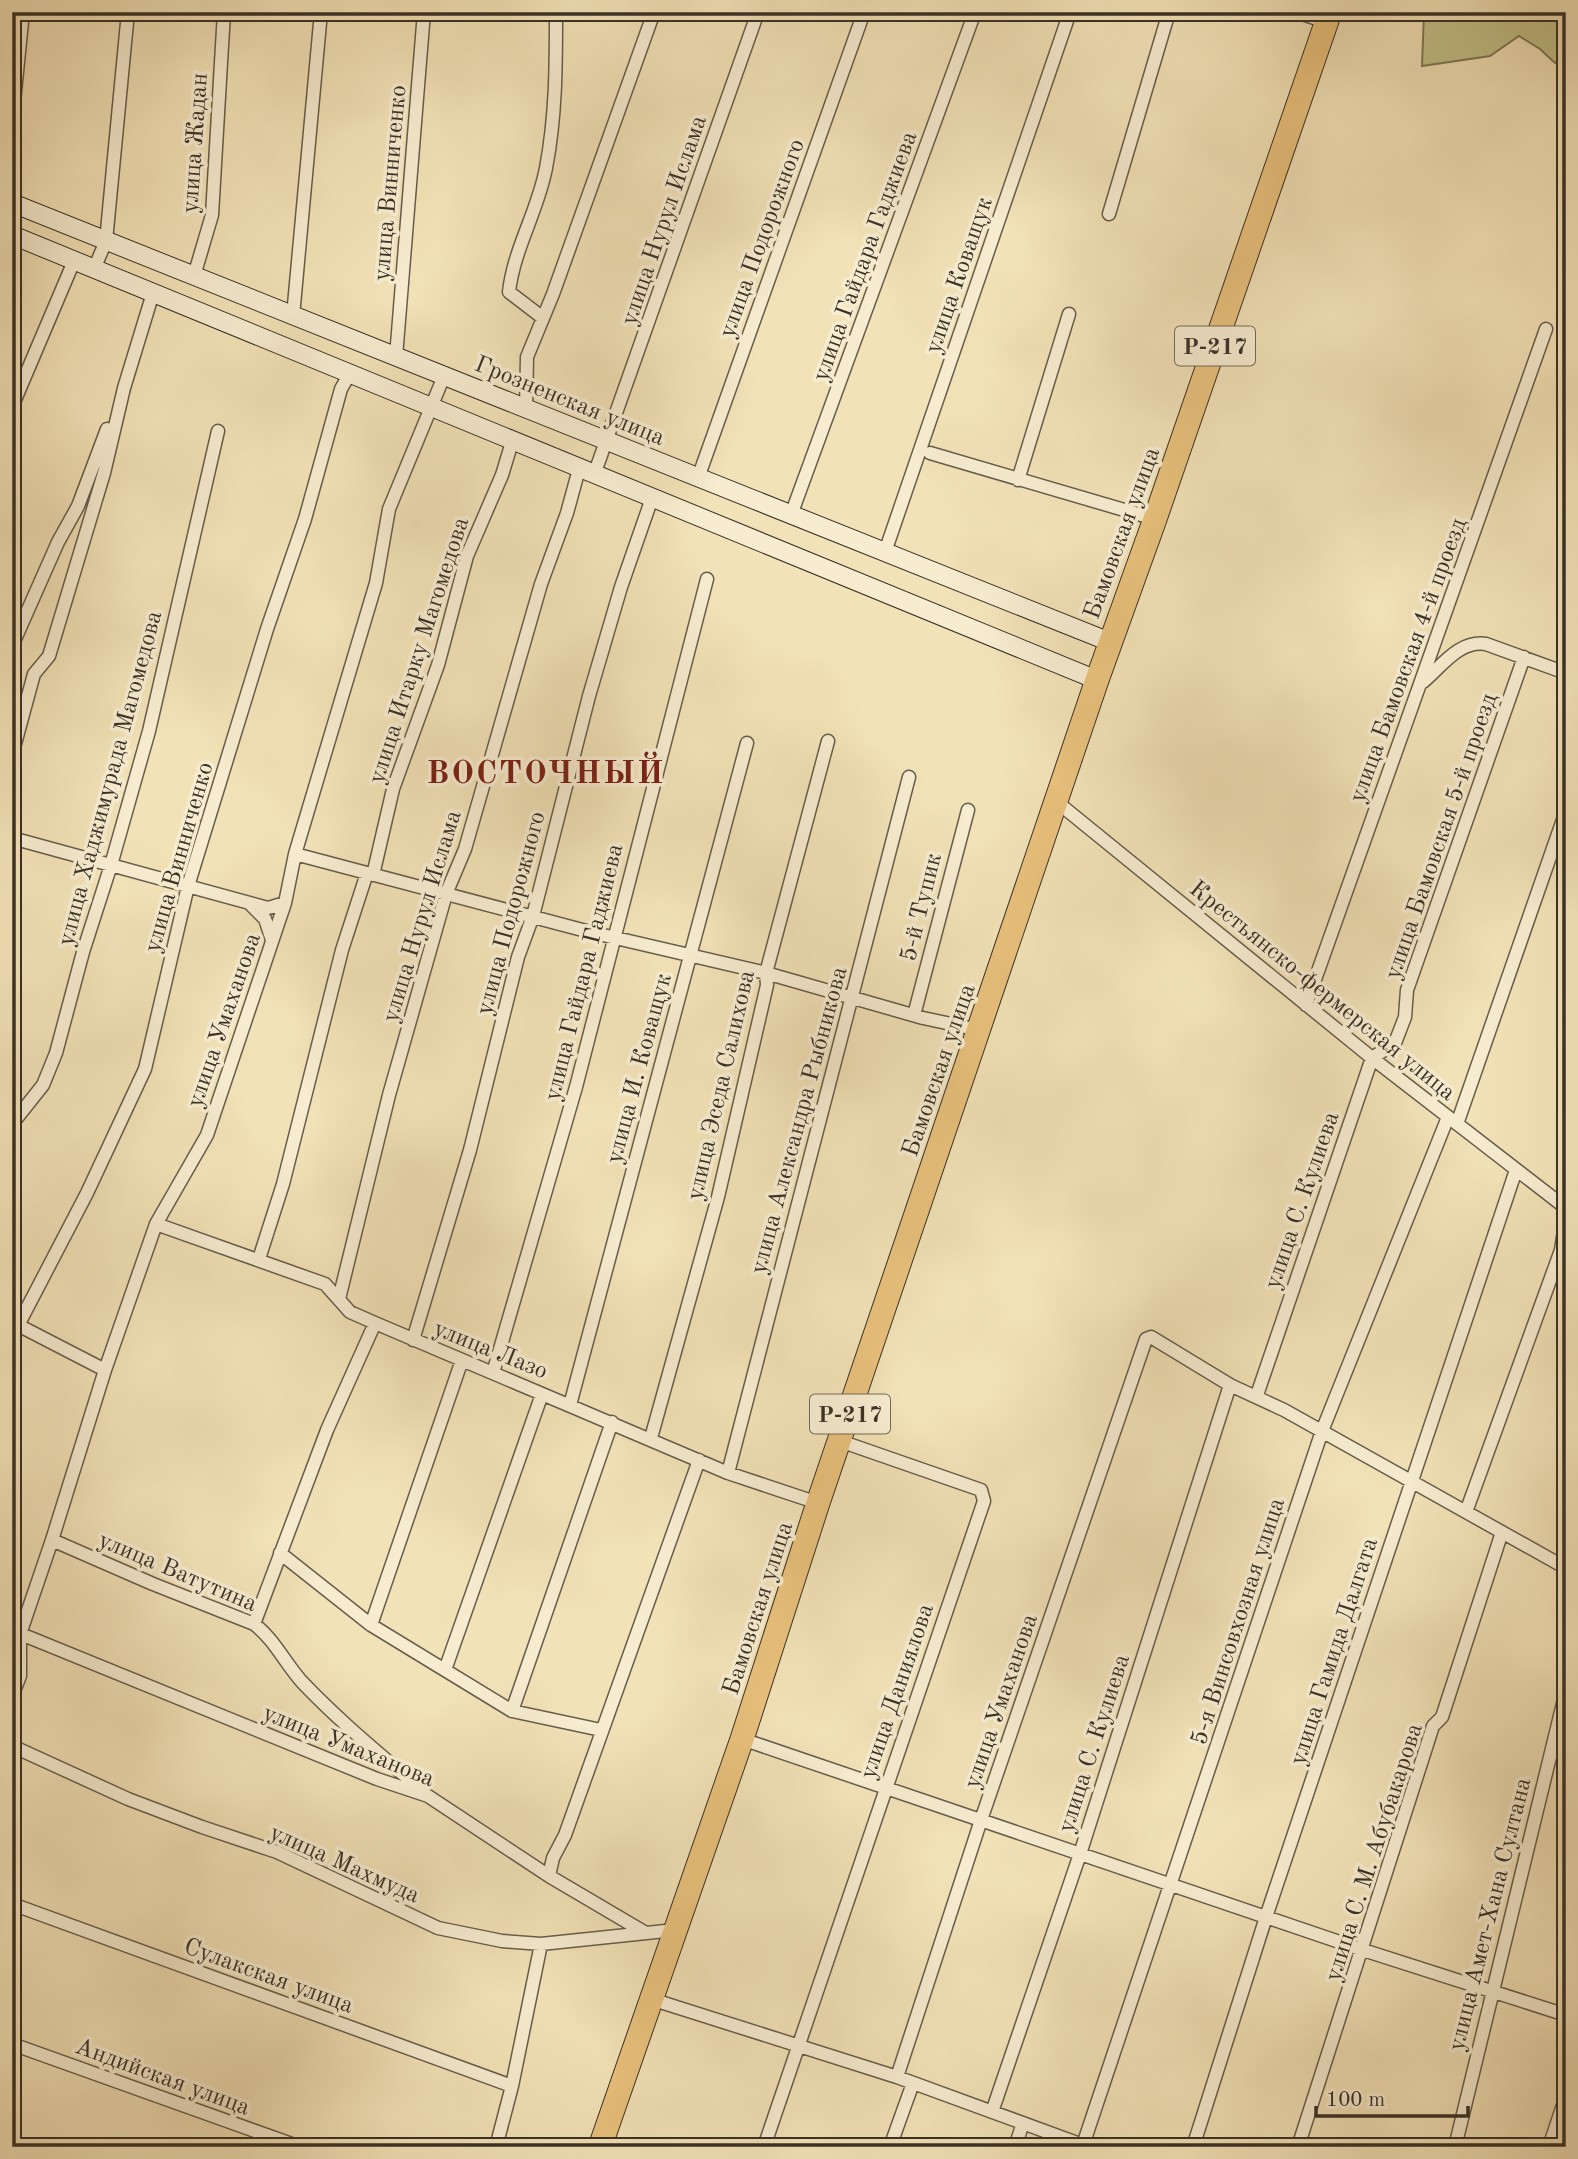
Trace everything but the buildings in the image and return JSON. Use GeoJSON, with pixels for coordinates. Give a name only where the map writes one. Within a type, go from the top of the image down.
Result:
{"type":"FeatureCollection","features":[{"type":"Feature","properties":{"kind":"highway","name":"Бамовская улица"},"geometry":{"type":"LineString","coordinates":[[600,2147],[742,1739],[818,1503],[1110,642],[1329,17]]}},
{"type":"Feature","properties":{"kind":"street"},"geometry":{"type":"LineString","coordinates":[[12,122],[23,12]]}},
{"type":"Feature","properties":{"kind":"street"},"geometry":{"type":"LineString","coordinates":[[94,269],[106,241],[128,12]]}},
{"type":"Feature","properties":{"kind":"street","name":"улица Жадан"},"geometry":{"type":"LineString","coordinates":[[194,276],[212,215],[224,12]]}},
{"type":"Feature","properties":{"kind":"street"},"geometry":{"type":"LineString","coordinates":[[293,316],[321,12]]}},
{"type":"Feature","properties":{"kind":"street","name":"улица Винниченко"},"geometry":{"type":"LineString","coordinates":[[396,357],[425,12]]}},
{"type":"Feature","properties":{"kind":"street"},"geometry":{"type":"LineString","coordinates":[[543,318],[509,292],[512,269],[546,170],[556,93],[556,12]]}},
{"type":"Feature","properties":{"kind":"street"},"geometry":{"type":"LineString","coordinates":[[526,409],[527,357],[654,12]]}},
{"type":"Feature","properties":{"kind":"street","name":"улица Нурул Ислама"},"geometry":{"type":"LineString","coordinates":[[339,1299],[389,1095],[446,894],[465,849],[541,584],[567,513],[587,472],[607,441],[758,12]]}},
{"type":"Feature","properties":{"kind":"street","name":"улица Подорожного"},"geometry":{"type":"LineString","coordinates":[[698,478],[864,12]]}},
{"type":"Feature","properties":{"kind":"street","name":"улица Гайдара Гаджиева"},"geometry":{"type":"LineString","coordinates":[[791,515],[975,12]]}},
{"type":"Feature","properties":{"kind":"street","name":"улица Коващук"},"geometry":{"type":"LineString","coordinates":[[885,552],[1070,12]]}},
{"type":"Feature","properties":{"kind":"street"},"geometry":{"type":"LineString","coordinates":[[1109,214],[1169,12]]}},
{"type":"Feature","properties":{"kind":"street"},"geometry":{"type":"LineString","coordinates":[[1296,12],[1329,17]]}},
{"type":"Feature","properties":{"kind":"street","name":"Грозненская улица"},"geometry":{"type":"LineString","coordinates":[[12,203],[1110,642]]}},
{"type":"Feature","properties":{"kind":"street"},"geometry":{"type":"LineString","coordinates":[[12,235],[1097,680]]}},
{"type":"Feature","properties":{"kind":"street"},"geometry":{"type":"LineString","coordinates":[[12,407],[74,261]]}},
{"type":"Feature","properties":{"kind":"street"},"geometry":{"type":"LineString","coordinates":[[12,755],[34,674],[49,656],[104,473],[124,388],[153,293]]}},
{"type":"Feature","properties":{"kind":"street"},"geometry":{"type":"LineString","coordinates":[[1018,480],[1069,314]]}},
{"type":"Feature","properties":{"kind":"street","name":"улица Бамовская 4-й проезд"},"geometry":{"type":"LineString","coordinates":[[1306,1005],[1546,330]]}},
{"type":"Feature","properties":{"kind":"street","name":"улица Винниченко"},"geometry":{"type":"LineString","coordinates":[[14,1328],[120,1126],[145,1069],[188,886],[267,629],[305,519],[341,389],[349,374]]}},
{"type":"Feature","properties":{"kind":"street","name":"улица Умаханова"},"geometry":{"type":"LineString","coordinates":[[12,1696],[20,1676],[16,1632],[52,1541],[105,1370],[156,1224],[207,1135],[285,903],[295,854],[376,583],[389,509],[444,376]]}},
{"type":"Feature","properties":{"kind":"street"},"geometry":{"type":"LineString","coordinates":[[12,646],[58,542],[78,506],[124,388]]}},
{"type":"Feature","properties":{"kind":"street","name":"улица Хаджимурада Магомедова"},"geometry":{"type":"LineString","coordinates":[[12,1124],[43,1086],[57,1053],[83,952],[149,731],[218,430]]}},
{"type":"Feature","properties":{"kind":"street","name":"улица Итарку Магомедова"},"geometry":{"type":"LineString","coordinates":[[259,1259],[283,1184],[342,950],[370,874],[393,789],[438,665],[467,555],[502,475],[512,442]]}},
{"type":"Feature","properties":{"kind":"street"},"geometry":{"type":"LineString","coordinates":[[930,453],[1155,519]]}},
{"type":"Feature","properties":{"kind":"street","name":"улица Подорожного"},"geometry":{"type":"LineString","coordinates":[[413,1340],[470,1150],[518,957],[533,916],[589,696],[621,587],[652,498]]}},
{"type":"Feature","properties":{"kind":"street","name":"улица Гайдара Гаджиева"},"geometry":{"type":"LineString","coordinates":[[493,1373],[576,1087],[707,579]]}},
{"type":"Feature","properties":{"kind":"street"},"geometry":{"type":"LineString","coordinates":[[1422,682],[1458,650],[1474,642],[1566,673]]}},
{"type":"Feature","properties":{"kind":"street","name":"улица Бамовская 5-й проезд"},"geometry":{"type":"LineString","coordinates":[[1372,1058],[1395,1043],[1405,1017],[1406,990],[1524,657]]}},
{"type":"Feature","properties":{"kind":"street","name":"улица Эседа Салихова"},"geometry":{"type":"LineString","coordinates":[[650,1438],[718,1198],[767,985],[766,973],[828,741]]}},
{"type":"Feature","properties":{"kind":"street","name":"улица И. Коващук"},"geometry":{"type":"LineString","coordinates":[[570,1405],[747,743]]}},
{"type":"Feature","properties":{"kind":"street","name":"улица Александра Рыбникова"},"geometry":{"type":"LineString","coordinates":[[728,1473],[909,777]]}},
{"type":"Feature","properties":{"kind":"street","name":"Крестьянско-фермерская улица"},"geometry":{"type":"LineString","coordinates":[[1057,802],[1372,1058],[1566,1209]]}},
{"type":"Feature","properties":{"kind":"street","name":"5-й Тупик"},"geometry":{"type":"LineString","coordinates":[[914,1015],[968,810]]}},
{"type":"Feature","properties":{"kind":"street","name":"5-я Винсовхозная улица"},"geometry":{"type":"LineString","coordinates":[[1086,2146],[1322,1432],[1452,1121],[1566,811]]}},
{"type":"Feature","properties":{"kind":"street"},"geometry":{"type":"LineString","coordinates":[[12,838],[249,904],[268,908],[285,903]]}},
{"type":"Feature","properties":{"kind":"street"},"geometry":{"type":"LineString","coordinates":[[295,854],[613,937],[766,973],[914,1015],[979,1030]]}},
{"type":"Feature","properties":{"kind":"street"},"geometry":{"type":"LineString","coordinates":[[249,904],[265,919],[272,940]]}},
{"type":"Feature","properties":{"kind":"street","name":"улица С. Кулиева"},"geometry":{"type":"LineString","coordinates":[[1257,1395],[1372,1058]]}},
{"type":"Feature","properties":{"kind":"street","name":"улица Гамида Далгата"},"geometry":{"type":"LineString","coordinates":[[1193,2147],[1266,1917],[1516,1170]]}},
{"type":"Feature","properties":{"kind":"street"},"geometry":{"type":"LineString","coordinates":[[1466,1512],[1561,1250],[1566,1218]]}},
{"type":"Feature","properties":{"kind":"street","name":"улица Лазо"},"geometry":{"type":"LineString","coordinates":[[156,1224],[325,1284],[349,1311],[413,1340],[728,1473],[818,1503]]}},
{"type":"Feature","properties":{"kind":"street"},"geometry":{"type":"LineString","coordinates":[[254,1624],[327,1430],[375,1323]]}},
{"type":"Feature","properties":{"kind":"street"},"geometry":{"type":"LineString","coordinates":[[14,1328],[105,1370]]}},
{"type":"Feature","properties":{"kind":"street","name":"улица Умаханова"},"geometry":{"type":"LineString","coordinates":[[897,2077],[981,1820],[1146,1339],[1151,1337],[1230,1385]]}},
{"type":"Feature","properties":{"kind":"street"},"geometry":{"type":"LineString","coordinates":[[371,1626],[461,1360]]}},
{"type":"Feature","properties":{"kind":"street"},"geometry":{"type":"LineString","coordinates":[[1230,1385],[1257,1395],[1566,1568]]}},
{"type":"Feature","properties":{"kind":"street","name":"улица С. Кулиева"},"geometry":{"type":"LineString","coordinates":[[992,2112],[1080,1854],[1230,1385]]}},
{"type":"Feature","properties":{"kind":"street"},"geometry":{"type":"LineString","coordinates":[[445,1670],[542,1394]]}},
{"type":"Feature","properties":{"kind":"street"},"geometry":{"type":"LineString","coordinates":[[512,1711],[612,1422]]}},
{"type":"Feature","properties":{"kind":"street","name":"улица Даниялова"},"geometry":{"type":"LineString","coordinates":[[764,2147],[984,1501],[981,1490],[841,1441]]}},
{"type":"Feature","properties":{"kind":"street"},"geometry":{"type":"LineString","coordinates":[[550,1876],[553,1858],[565,1835],[699,1460]]}},
{"type":"Feature","properties":{"kind":"street","name":"улица С. М. Абубакарова"},"geometry":{"type":"LineString","coordinates":[[1298,2147],[1433,1726],[1442,1717],[1502,1532]]}},
{"type":"Feature","properties":{"kind":"street","name":"улица Ватутина"},"geometry":{"type":"LineString","coordinates":[[52,1541],[254,1624],[264,1631],[300,1680],[338,1719],[428,1796]]}},
{"type":"Feature","properties":{"kind":"street"},"geometry":{"type":"LineString","coordinates":[[280,1553],[371,1626],[512,1711],[601,1730]]}},
{"type":"Feature","properties":{"kind":"street","name":"улица Умаханова"},"geometry":{"type":"LineString","coordinates":[[16,1632],[365,1774],[428,1796],[550,1876],[644,1931]]}},
{"type":"Feature","properties":{"kind":"street","name":"улица Амет-Хана Султана"},"geometry":{"type":"LineString","coordinates":[[1455,2147],[1566,1691]]}},
{"type":"Feature","properties":{"kind":"street"},"geometry":{"type":"LineString","coordinates":[[742,1739],[1363,1950],[1566,2015]]}},
{"type":"Feature","properties":{"kind":"street","name":"улица Махмуда"},"geometry":{"type":"LineString","coordinates":[[12,1746],[128,1799],[277,1852],[438,1928],[502,1941],[541,1944],[644,1931],[675,1930]]}},
{"type":"Feature","properties":{"kind":"street","name":"Сулакская улица"},"geometry":{"type":"LineString","coordinates":[[12,1904],[512,2085]]}},
{"type":"Feature","properties":{"kind":"street"},"geometry":{"type":"LineString","coordinates":[[496,2147],[512,2085],[541,1944]]}},
{"type":"Feature","properties":{"kind":"street"},"geometry":{"type":"LineString","coordinates":[[651,1999],[897,2077],[1086,2146]]}},
{"type":"Feature","properties":{"kind":"street","name":"Андийская улица"},"geometry":{"type":"LineString","coordinates":[[12,2044],[300,2147]]}},
{"type":"Feature","properties":{"kind":"street"},"geometry":{"type":"LineString","coordinates":[[890,2147],[913,2083]]}},
{"type":"Feature","properties":{"kind":"street"},"geometry":{"type":"LineString","coordinates":[[1549,2147],[1566,2096]]}},
{"type":"Feature","properties":{"kind":"street"},"geometry":{"type":"LineString","coordinates":[[1015,2147],[1023,2123]]}},
{"type":"Feature","properties":{"kind":"shaded area"},"geometry":{"type":"Polygon","coordinates":[[[1424,12],[1566,12],[1566,56],[1555,63],[1540,49],[1519,36],[1490,56],[1422,66],[1424,12]]]}},
{"type":"Feature","properties":{"kind":"district","name":"ВОСТОЧНЫЙ"},"geometry":{"type":"Point","coordinates":[546,772]}}]}
